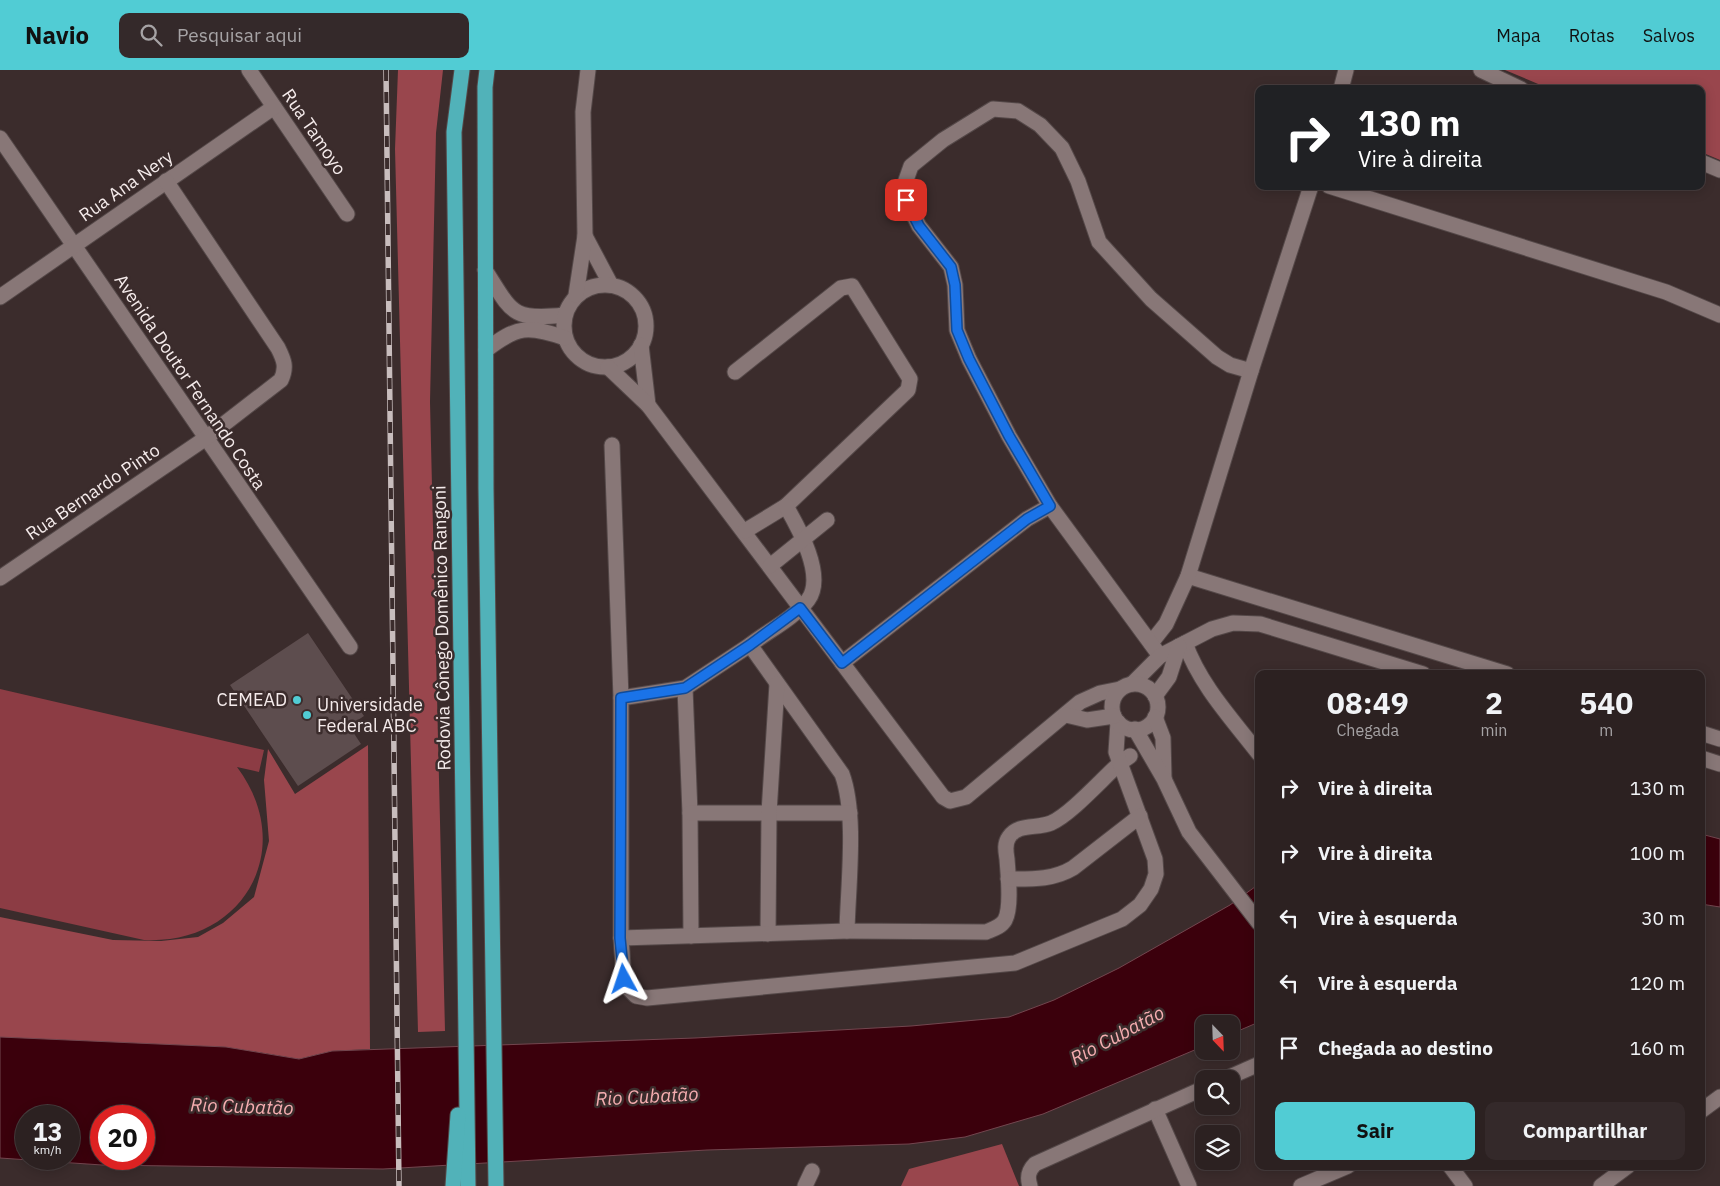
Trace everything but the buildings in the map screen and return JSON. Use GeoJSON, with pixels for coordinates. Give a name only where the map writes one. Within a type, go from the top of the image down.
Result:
{"type":"FeatureCollection","features":[{"type":"Feature","properties":{"kind":"highway","name":"Rodovia Cônego Domênico Rangoni"},"geometry":{"type":"LineString","coordinates":[[462,70],[454,132],[468,1186]]}},
{"type":"Feature","properties":{"kind":"highway"},"geometry":{"type":"LineString","coordinates":[[487,70],[485,87],[486,350],[496,1186]]}},
{"type":"Feature","properties":{"kind":"highway"},"geometry":{"type":"LineString","coordinates":[[493,1013],[504,1186]]}},
{"type":"Feature","properties":{"kind":"highway"},"geometry":{"type":"LineString","coordinates":[[453,1186],[465,1023]]}},
{"type":"Feature","properties":{"kind":"street","name":"Rua Tamoyo"},"geometry":{"type":"LineString","coordinates":[[249,70],[347,214]]}},
{"type":"Feature","properties":{"kind":"street"},"geometry":{"type":"LineString","coordinates":[[588,70],[584,112],[585,236],[576,296],[564,315],[563,327],[565,338],[568,347],[581,360],[589,364],[608,367],[624,363],[642,345]]}},
{"type":"Feature","properties":{"kind":"street"},"geometry":{"type":"LineString","coordinates":[[1342,85],[1346,70]]}},
{"type":"Feature","properties":{"kind":"street"},"geometry":{"type":"LineString","coordinates":[[1481,70],[1513,85]]}},
{"type":"Feature","properties":{"kind":"street","name":"Rua Ana Nery"},"geometry":{"type":"LineString","coordinates":[[0,297],[274,107]]}},
{"type":"Feature","properties":{"kind":"street"},"geometry":{"type":"LineString","coordinates":[[1160,656],[1050,506],[1009,436],[969,359],[957,330],[955,285],[951,267],[919,226],[906,200],[904,183],[911,166],[943,140],[993,109],[1018,111],[1040,125],[1062,148],[1078,181],[1099,242],[1151,299],[1216,357],[1230,365],[1251,371]]}},
{"type":"Feature","properties":{"kind":"street","name":"Avenida Doutor Fernando Costa"},"geometry":{"type":"LineString","coordinates":[[0,138],[350,647]]}},
{"type":"Feature","properties":{"kind":"street"},"geometry":{"type":"LineString","coordinates":[[1705,164],[1720,170]]}},
{"type":"Feature","properties":{"kind":"street","name":"Rua Bernardo Pinto"},"geometry":{"type":"LineString","coordinates":[[0,578],[206,438],[281,380],[286,370],[284,361],[166,181]]}},
{"type":"Feature","properties":{"kind":"street"},"geometry":{"type":"LineString","coordinates":[[1151,643],[1166,624],[1188,576],[1251,371],[1310,190]]}},
{"type":"Feature","properties":{"kind":"street"},"geometry":{"type":"LineString","coordinates":[[1342,190],[1666,292],[1720,315]]}},
{"type":"Feature","properties":{"kind":"street"},"geometry":{"type":"LineString","coordinates":[[585,236],[611,285]]}},
{"type":"Feature","properties":{"kind":"street"},"geometry":{"type":"LineString","coordinates":[[486,270],[508,306],[516,313],[538,318],[564,315]]}},
{"type":"Feature","properties":{"kind":"street"},"geometry":{"type":"LineString","coordinates":[[576,296],[592,286],[611,285],[629,292],[642,307],[646,326],[642,345],[648,405]]}},
{"type":"Feature","properties":{"kind":"street"},"geometry":{"type":"LineString","coordinates":[[735,372],[841,288],[852,286],[910,379],[908,390],[786,506],[744,531]]}},
{"type":"Feature","properties":{"kind":"street"},"geometry":{"type":"LineString","coordinates":[[486,350],[515,330],[529,328],[542,330],[565,338]]}},
{"type":"Feature","properties":{"kind":"street"},"geometry":{"type":"LineString","coordinates":[[608,367],[648,405],[943,797],[950,802],[966,797],[1066,715],[1089,698],[1100,693],[1126,687],[1146,686],[1155,696],[1158,710],[1147,726],[1133,729]]}},
{"type":"Feature","properties":{"kind":"street"},"geometry":{"type":"LineString","coordinates":[[612,445],[621,698],[620,938],[624,979],[629,989],[636,996],[648,998],[1015,963],[1122,919],[1140,905],[1151,889],[1156,874],[1155,859],[1116,738],[1116,719],[1112,706],[1114,697],[1160,656],[1212,629],[1233,623],[1260,624],[1410,670]]}},
{"type":"Feature","properties":{"kind":"street"},"geometry":{"type":"LineString","coordinates":[[621,698],[685,688],[750,645],[800,608],[810,598],[814,587],[814,573],[804,540],[786,506]]}},
{"type":"Feature","properties":{"kind":"street"},"geometry":{"type":"LineString","coordinates":[[842,663],[1027,519],[1050,506]]}},
{"type":"Feature","properties":{"kind":"street"},"geometry":{"type":"LineString","coordinates":[[770,566],[827,520]]}},
{"type":"Feature","properties":{"kind":"street"},"geometry":{"type":"LineString","coordinates":[[1188,576],[1494,670]]}},
{"type":"Feature","properties":{"kind":"street"},"geometry":{"type":"LineString","coordinates":[[750,645],[842,774],[848,790],[850,813],[847,931]]}},
{"type":"Feature","properties":{"kind":"street"},"geometry":{"type":"LineString","coordinates":[[1155,696],[1169,677],[1182,645]]}},
{"type":"Feature","properties":{"kind":"street"},"geometry":{"type":"LineString","coordinates":[[1182,645],[1204,683],[1254,738]]}},
{"type":"Feature","properties":{"kind":"street"},"geometry":{"type":"LineString","coordinates":[[768,934],[769,813],[777,684]]}},
{"type":"Feature","properties":{"kind":"street"},"geometry":{"type":"LineString","coordinates":[[685,688],[690,813],[691,936]]}},
{"type":"Feature","properties":{"kind":"street"},"geometry":{"type":"LineString","coordinates":[[1066,715],[1087,720],[1116,719],[1133,729],[1164,779],[1189,832],[1255,918]]}},
{"type":"Feature","properties":{"kind":"street"},"geometry":{"type":"LineString","coordinates":[[1155,717],[1164,738],[1164,779]]}},
{"type":"Feature","properties":{"kind":"street"},"geometry":{"type":"LineString","coordinates":[[620,938],[847,931],[986,932],[998,927],[1005,921],[1008,879],[1006,848],[1008,839],[1014,831],[1051,823],[1124,764],[1133,729]]}},
{"type":"Feature","properties":{"kind":"street"},"geometry":{"type":"LineString","coordinates":[[1705,734],[1720,739]]}},
{"type":"Feature","properties":{"kind":"street"},"geometry":{"type":"LineString","coordinates":[[1705,759],[1720,764]]}},
{"type":"Feature","properties":{"kind":"street"},"geometry":{"type":"LineString","coordinates":[[690,813],[850,813]]}},
{"type":"Feature","properties":{"kind":"street"},"geometry":{"type":"LineString","coordinates":[[1008,879],[1048,878],[1061,875],[1073,868],[1140,816]]}},
{"type":"Feature","properties":{"kind":"street"},"geometry":{"type":"LineString","coordinates":[[1240,1072],[1255,1066]]}},
{"type":"Feature","properties":{"kind":"street"},"geometry":{"type":"LineString","coordinates":[[1030,1186],[1028,1176],[1030,1169],[1035,1164],[1195,1092]]}},
{"type":"Feature","properties":{"kind":"street"},"geometry":{"type":"LineString","coordinates":[[1705,1108],[1720,1097]]}},
{"type":"Feature","properties":{"kind":"street"},"geometry":{"type":"LineString","coordinates":[[1155,1110],[1189,1186]]}},
{"type":"Feature","properties":{"kind":"street"},"geometry":{"type":"LineString","coordinates":[[1301,1186],[1339,1170]]}},
{"type":"Feature","properties":{"kind":"street"},"geometry":{"type":"LineString","coordinates":[[1453,1170],[1465,1186]]}},
{"type":"Feature","properties":{"kind":"street"},"geometry":{"type":"LineString","coordinates":[[1601,1186],[1623,1170]]}},
{"type":"Feature","properties":{"kind":"street"},"geometry":{"type":"LineString","coordinates":[[805,1186],[812,1171]]}},
{"type":"Feature","properties":{"kind":"shaded area"},"geometry":{"type":"Polygon","coordinates":[[[398,70],[443,70],[436,133],[430,402],[445,1031],[418,1032],[395,149],[398,70]]]}},
{"type":"Feature","properties":{"kind":"shaded area"},"geometry":{"type":"Polygon","coordinates":[[[1505,70],[1720,70],[1720,160],[1705,154],[1705,85],[1541,85],[1505,70]]]}},
{"type":"Feature","properties":{"kind":"shaded area"},"geometry":{"type":"Polygon","coordinates":[[[0,689],[264,750],[259,772],[237,767],[255,798],[262,829],[261,859],[251,886],[233,909],[209,926],[179,937],[144,940],[0,908],[0,689]]]}},
{"type":"Feature","properties":{"kind":"shaded area"},"geometry":{"type":"Polygon","coordinates":[[[368,745],[370,1049],[332,1051],[299,1059],[226,1047],[0,1039],[0,917],[113,940],[161,941],[198,937],[223,923],[254,897],[269,841],[264,780],[268,749],[295,794],[368,745]]]}},
{"type":"Feature","properties":{"kind":"shaded area"},"geometry":{"type":"Polygon","coordinates":[[[1002,1144],[1019,1186],[901,1186],[909,1169],[1002,1144]]]}},
{"type":"Feature","properties":{"kind":"water"},"geometry":{"type":"Polygon","coordinates":[[[1705,835],[1720,839],[1720,907],[1705,905],[1705,835]]]}},
{"type":"Feature","properties":{"kind":"water","name":"Rio Cubatão"},"geometry":{"type":"Polygon","coordinates":[[[1255,887],[1255,1024],[1240,1030],[1240,1015],[1195,1015],[1195,1050],[1043,1114],[965,1137],[909,1144],[707,1150],[383,1169],[155,1166],[155,1105],[90,1105],[90,1164],[80,1163],[80,1105],[15,1105],[15,1159],[0,1158],[0,1037],[226,1047],[299,1059],[332,1051],[695,1038],[911,1026],[1009,1017],[1054,1000],[1119,968],[1230,905],[1255,887]]]}},
{"type":"Feature","properties":{"kind":"railway"},"geometry":{"type":"LineString","coordinates":[[386,70],[399,1186]]}},
{"type":"Feature","properties":{"kind":"place","name":"CEMEAD"},"geometry":{"type":"Point","coordinates":[297,700]}},
{"type":"Feature","properties":{"kind":"place","name":"Universidade Federal ABC"},"geometry":{"type":"Point","coordinates":[307,715]}},
{"type":"Feature","properties":{"kind":"route"},"geometry":{"type":"LineString","coordinates":[[624,979],[620,938],[621,698],[685,688],[750,645],[800,608],[842,663],[1027,519],[1050,506],[1009,436],[969,359],[957,330],[954,304],[955,285],[951,267],[919,226],[906,200]]}}]}
